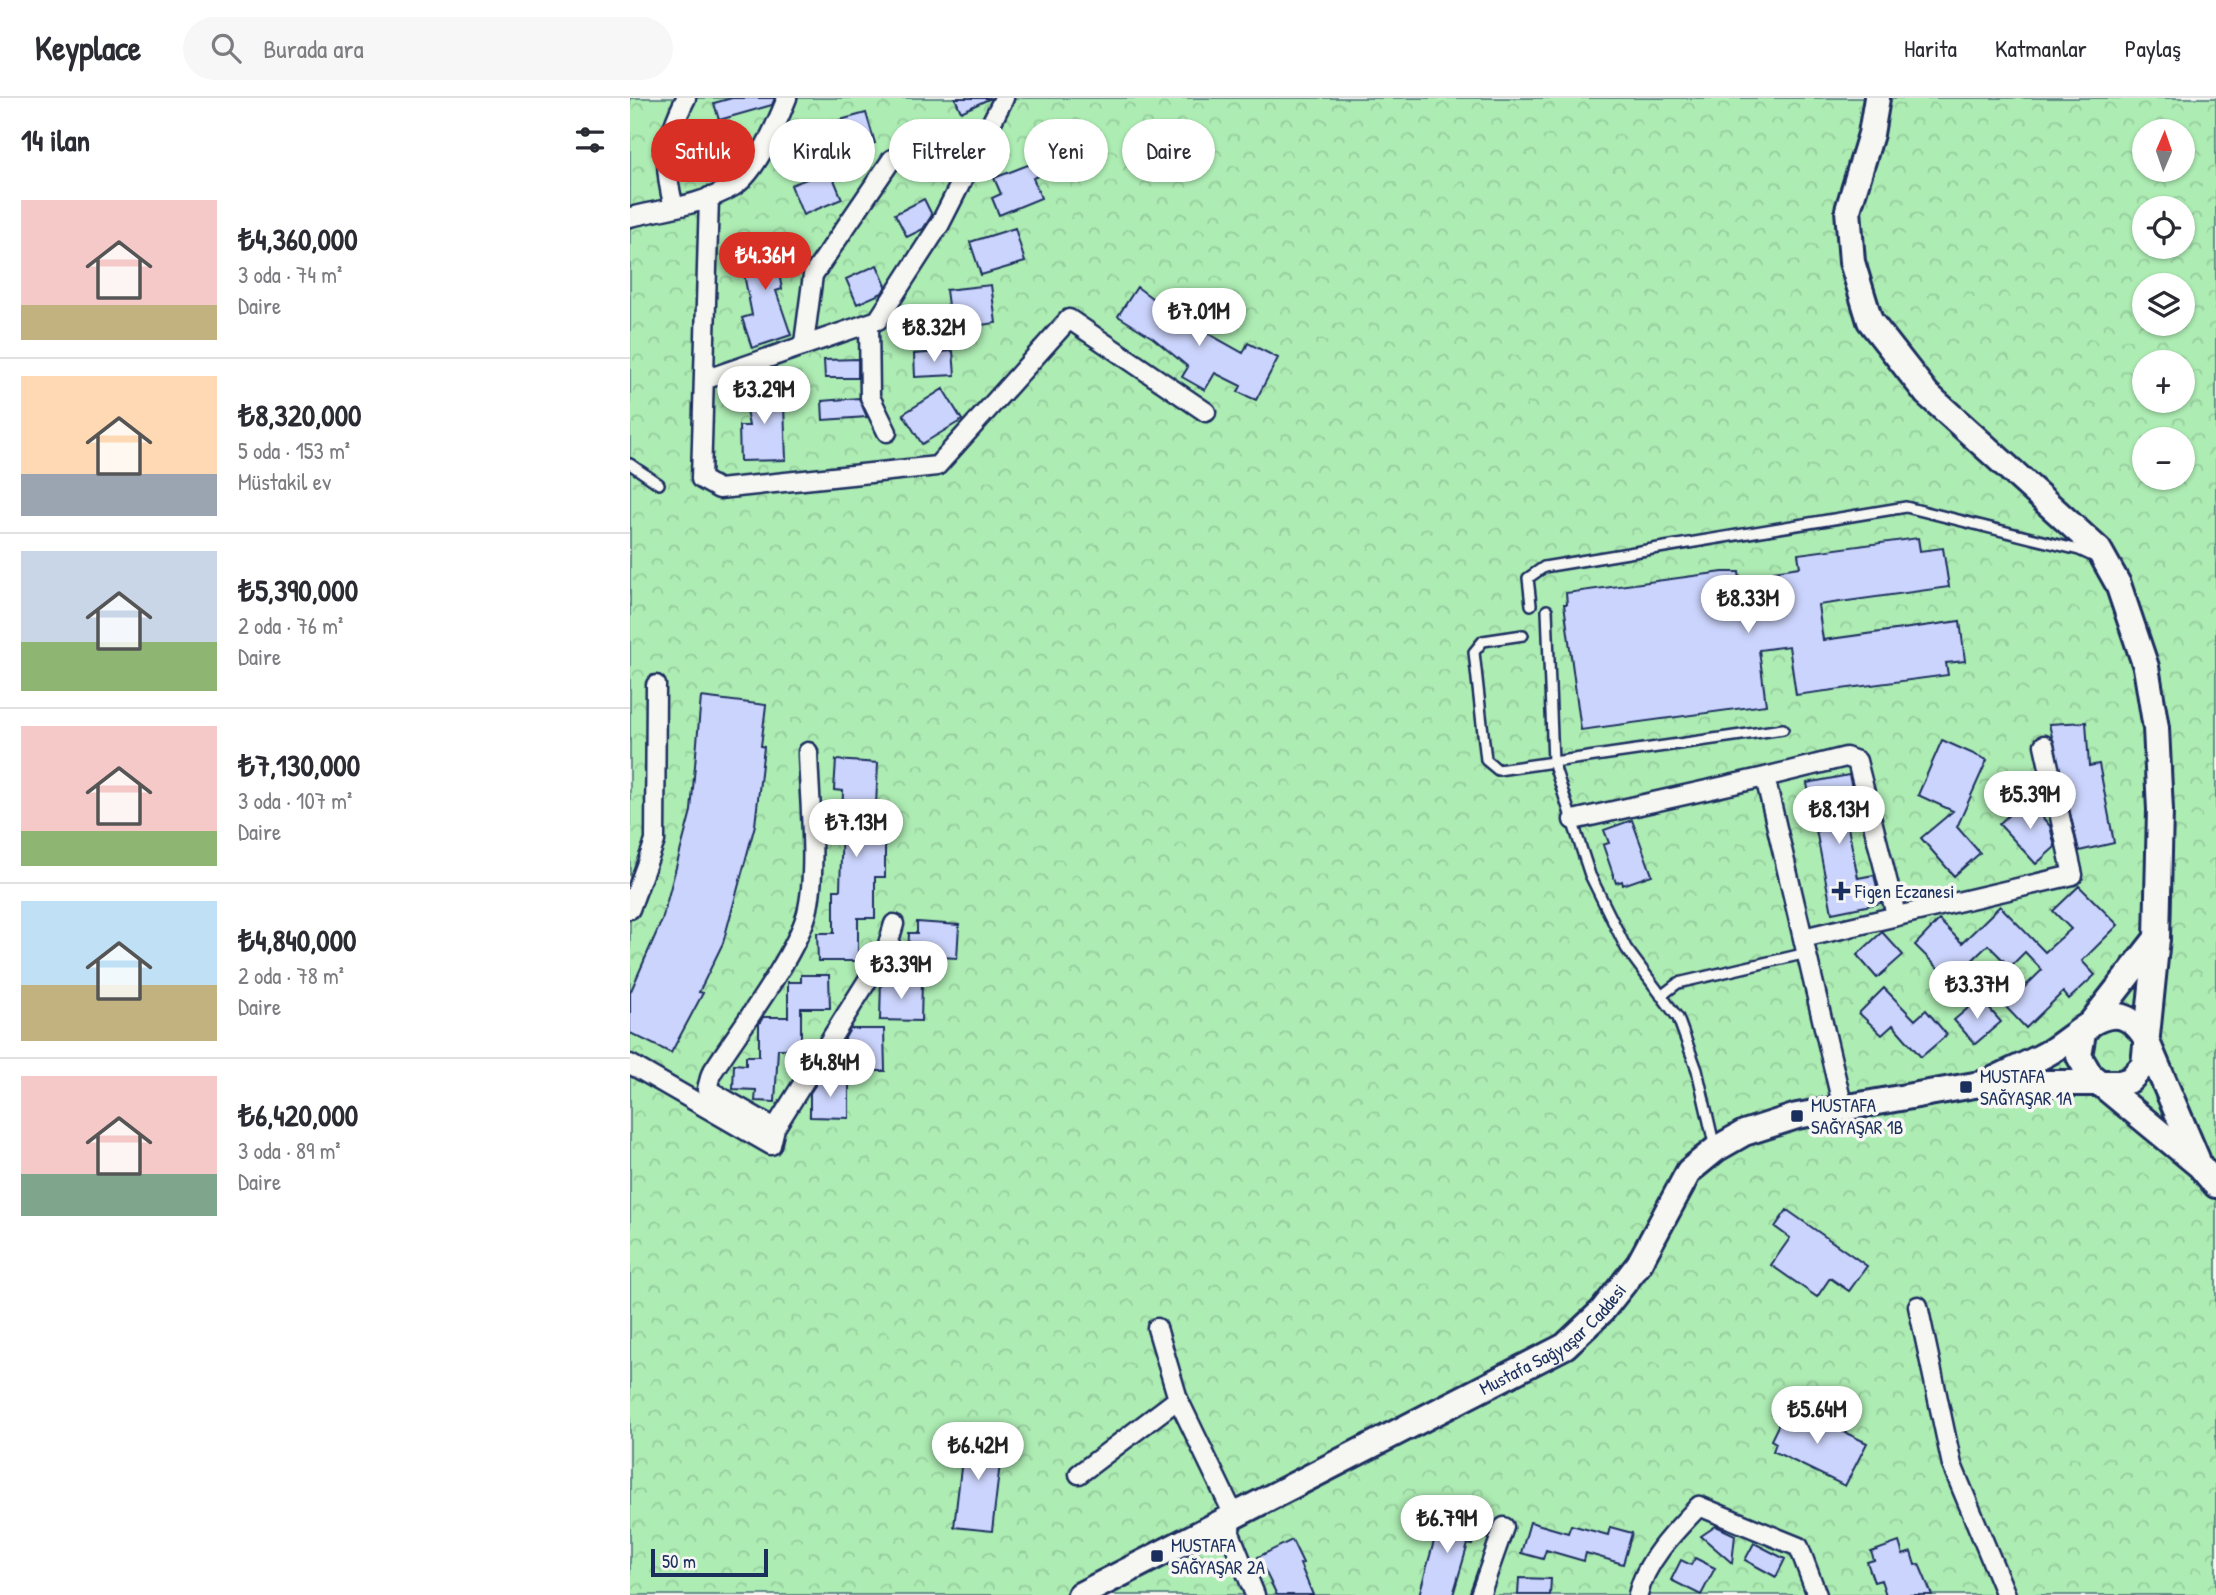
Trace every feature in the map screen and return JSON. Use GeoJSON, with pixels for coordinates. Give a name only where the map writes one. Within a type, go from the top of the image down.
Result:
{"type":"FeatureCollection","features":[{"type":"Feature","properties":{"kind":"street"},"geometry":{"type":"LineString","coordinates":[[674,207],[666,177],[667,152],[672,127],[687,98]]}},
{"type":"Feature","properties":{"kind":"street"},"geometry":{"type":"LineString","coordinates":[[630,217],[709,197],[736,185],[753,166],[787,98]]}},
{"type":"Feature","properties":{"kind":"street"},"geometry":{"type":"LineString","coordinates":[[704,380],[804,343],[878,320],[940,224],[1004,98]]}},
{"type":"Feature","properties":{"kind":"street"},"geometry":{"type":"LineString","coordinates":[[1877,98],[1871,134],[1848,210],[1852,262],[1870,321],[1927,394],[2032,486],[2099,550],[2118,584],[2146,667],[2156,729],[2160,810],[2157,937],[2144,1065],[2130,1080],[2110,1084],[2100,1081],[1986,1083]]}},
{"type":"Feature","properties":{"kind":"street"},"geometry":{"type":"LineString","coordinates":[[804,343],[813,275],[889,163]]}},
{"type":"Feature","properties":{"kind":"street"},"geometry":{"type":"LineString","coordinates":[[709,197],[701,479],[719,489],[937,466],[1069,319],[1206,412]]}},
{"type":"Feature","properties":{"kind":"street"},"geometry":{"type":"LineString","coordinates":[[869,324],[870,397],[887,432]]}},
{"type":"Feature","properties":{"kind":"street"},"geometry":{"type":"LineString","coordinates":[[630,909],[655,841],[656,685]]}},
{"type":"Feature","properties":{"kind":"street"},"geometry":{"type":"LineString","coordinates":[[1805,946],[1896,915],[2073,875],[2045,744]]}},
{"type":"Feature","properties":{"kind":"street"},"geometry":{"type":"LineString","coordinates":[[775,1128],[707,1088],[711,1074],[785,958],[807,914],[811,881],[808,752]]}},
{"type":"Feature","properties":{"kind":"street"},"geometry":{"type":"LineString","coordinates":[[1573,820],[1846,758],[1857,761],[1896,915]]}},
{"type":"Feature","properties":{"kind":"street"},"geometry":{"type":"LineString","coordinates":[[1765,777],[1843,1108]]}},
{"type":"Feature","properties":{"kind":"street"},"geometry":{"type":"LineString","coordinates":[[630,1064],[771,1145],[775,1128],[886,951],[894,924]]}},
{"type":"Feature","properties":{"kind":"street"},"geometry":{"type":"LineString","coordinates":[[2157,937],[2090,1024],[2079,1044],[2079,1056],[2090,1075],[2200,1166],[2216,1185]]}},
{"type":"Feature","properties":{"kind":"street"},"geometry":{"type":"LineString","coordinates":[[1986,1083],[2048,1053],[2098,1018],[2120,1016],[2138,1026],[2200,1166]]}},
{"type":"Feature","properties":{"kind":"street","name":"Mustafa Sağyaşar Caddesi"},"geometry":{"type":"LineString","coordinates":[[1080,1595],[1565,1346],[1602,1311],[1639,1264],[1689,1171],[1716,1149],[1744,1133],[1797,1116],[1986,1083]]}},
{"type":"Feature","properties":{"kind":"street"},"geometry":{"type":"LineString","coordinates":[[1918,1306],[1952,1465],[2006,1595]]}},
{"type":"Feature","properties":{"kind":"street"},"geometry":{"type":"LineString","coordinates":[[1157,1328],[1178,1399],[1231,1509],[1230,1533],[1255,1595]]}},
{"type":"Feature","properties":{"kind":"street"},"geometry":{"type":"LineString","coordinates":[[1079,1474],[1178,1399]]}},
{"type":"Feature","properties":{"kind":"street"},"geometry":{"type":"LineString","coordinates":[[1638,1595],[1641,1580],[1673,1534],[1699,1506],[1799,1546],[1817,1595]]}},
{"type":"Feature","properties":{"kind":"street"},"geometry":{"type":"LineString","coordinates":[[1480,1595],[1504,1527]]}},
{"type":"Feature","properties":{"kind":"lane"},"geometry":{"type":"LineString","coordinates":[[630,464],[659,484]]}},
{"type":"Feature","properties":{"kind":"lane"},"geometry":{"type":"LineString","coordinates":[[1531,605],[1528,578],[1544,567],[1906,507],[2079,550],[2106,562]]}},
{"type":"Feature","properties":{"kind":"lane"},"geometry":{"type":"LineString","coordinates":[[1547,610],[1553,762],[1590,874],[1626,948],[1678,1018],[1697,1070],[1716,1149]]}},
{"type":"Feature","properties":{"kind":"lane"},"geometry":{"type":"LineString","coordinates":[[1523,635],[1483,641],[1474,652],[1486,760],[1498,770],[1783,729]]}},
{"type":"Feature","properties":{"kind":"lane"},"geometry":{"type":"LineString","coordinates":[[1661,996],[1678,983],[1805,946]]}},
{"type":"Feature","properties":{"kind":"green space"},"geometry":{"type":"Polygon","coordinates":[[[630,98],[2216,98],[2216,1595],[630,1595],[630,98]]]}},
{"type":"Feature","properties":{"kind":"building"},"geometry":{"type":"Polygon","coordinates":[[[732,98],[775,98],[772,105],[723,119],[719,119],[714,103],[732,98]]]}},
{"type":"Feature","properties":{"kind":"building"},"geometry":{"type":"Polygon","coordinates":[[[955,98],[991,98],[961,112],[955,98]]]}},
{"type":"Feature","properties":{"kind":"building"},"geometry":{"type":"Polygon","coordinates":[[[866,113],[868,119],[844,119],[866,113]]]}},
{"type":"Feature","properties":{"kind":"building"},"geometry":{"type":"Polygon","coordinates":[[[1024,167],[1024,182],[1035,182],[1041,198],[999,215],[992,198],[1001,194],[996,182],[1010,182],[1010,172],[1024,167]]]}},
{"type":"Feature","properties":{"kind":"building"},"geometry":{"type":"Polygon","coordinates":[[[799,182],[835,182],[842,199],[803,215],[791,185],[799,182]]]}},
{"type":"Feature","properties":{"kind":"building"},"geometry":{"type":"Polygon","coordinates":[[[924,199],[932,215],[923,229],[907,237],[895,214],[924,199]]]}},
{"type":"Feature","properties":{"kind":"building"},"geometry":{"type":"Polygon","coordinates":[[[1015,228],[1025,262],[981,275],[970,242],[1015,228]]]}},
{"type":"Feature","properties":{"kind":"building"},"geometry":{"type":"Polygon","coordinates":[[[781,236],[786,261],[777,263],[782,289],[776,291],[791,335],[752,348],[742,318],[752,315],[741,259],[750,258],[747,242],[781,236]]]}},
{"type":"Feature","properties":{"kind":"building"},"geometry":{"type":"Polygon","coordinates":[[[877,265],[886,286],[882,293],[857,304],[846,279],[877,265]]]}},
{"type":"Feature","properties":{"kind":"building"},"geometry":{"type":"Polygon","coordinates":[[[991,285],[996,323],[951,329],[946,290],[991,285]]]}},
{"type":"Feature","properties":{"kind":"building"},"geometry":{"type":"Polygon","coordinates":[[[1137,287],[1205,337],[1207,333],[1243,353],[1248,343],[1278,358],[1256,400],[1238,392],[1241,386],[1215,373],[1205,390],[1182,377],[1188,367],[1153,338],[1118,316],[1137,287]]]}},
{"type":"Feature","properties":{"kind":"building"},"geometry":{"type":"Polygon","coordinates":[[[953,351],[955,375],[915,377],[914,354],[953,351]]]}},
{"type":"Feature","properties":{"kind":"building"},"geometry":{"type":"Polygon","coordinates":[[[858,359],[858,378],[825,378],[824,360],[858,359]]]}},
{"type":"Feature","properties":{"kind":"building"},"geometry":{"type":"Polygon","coordinates":[[[787,386],[790,404],[784,405],[786,460],[740,461],[739,426],[749,426],[743,394],[787,386]]]}},
{"type":"Feature","properties":{"kind":"building"},"geometry":{"type":"Polygon","coordinates":[[[943,389],[962,420],[922,444],[903,414],[943,389]]]}},
{"type":"Feature","properties":{"kind":"building"},"geometry":{"type":"Polygon","coordinates":[[[859,398],[867,417],[823,420],[822,401],[859,398]]]}},
{"type":"Feature","properties":{"kind":"building"},"geometry":{"type":"Polygon","coordinates":[[[1918,538],[1920,551],[1943,548],[1949,587],[1818,605],[1823,640],[1960,621],[1965,661],[1946,663],[1948,675],[1796,695],[1789,646],[1759,650],[1766,705],[1581,730],[1564,604],[1567,604],[1566,593],[1723,572],[1739,572],[1740,583],[1774,578],[1773,571],[1800,567],[1798,554],[1918,538]]]}},
{"type":"Feature","properties":{"kind":"building"},"geometry":{"type":"Polygon","coordinates":[[[701,697],[766,705],[761,746],[764,747],[755,825],[723,943],[699,992],[703,993],[671,1053],[630,1033],[630,993],[662,920],[691,811],[701,697]]]}},
{"type":"Feature","properties":{"kind":"building"},"geometry":{"type":"Polygon","coordinates":[[[2086,722],[2089,766],[2099,764],[2114,843],[2079,851],[2049,724],[2086,722]]]}},
{"type":"Feature","properties":{"kind":"building"},"geometry":{"type":"Polygon","coordinates":[[[1942,740],[1987,760],[1957,827],[1980,853],[1954,876],[1921,838],[1953,811],[1918,795],[1942,740]]]}},
{"type":"Feature","properties":{"kind":"building"},"geometry":{"type":"Polygon","coordinates":[[[836,760],[878,763],[876,806],[884,807],[882,843],[885,843],[885,877],[875,877],[875,918],[858,918],[858,961],[818,961],[817,933],[834,933],[834,890],[840,890],[843,791],[834,790],[836,760]]]}},
{"type":"Feature","properties":{"kind":"building"},"geometry":{"type":"Polygon","coordinates":[[[1849,775],[1856,805],[1844,807],[1858,878],[1874,875],[1881,903],[1832,913],[1807,783],[1849,775]]]}},
{"type":"Feature","properties":{"kind":"building"},"geometry":{"type":"Polygon","coordinates":[[[2026,799],[2050,826],[2055,847],[2036,864],[1999,824],[2026,799]]]}},
{"type":"Feature","properties":{"kind":"building"},"geometry":{"type":"Polygon","coordinates":[[[1632,820],[1652,875],[1623,885],[1622,881],[1616,883],[1603,845],[1609,843],[1604,830],[1632,820]]]}},
{"type":"Feature","properties":{"kind":"building"},"geometry":{"type":"Polygon","coordinates":[[[2079,886],[2118,925],[2082,961],[2095,975],[2069,999],[2063,992],[2026,1028],[2005,1006],[2042,970],[2025,952],[2010,967],[1988,945],[1951,981],[1915,945],[1939,920],[1962,943],[2000,906],[2045,952],[2071,929],[2053,911],[2079,886]]]}},
{"type":"Feature","properties":{"kind":"building"},"geometry":{"type":"Polygon","coordinates":[[[917,922],[959,925],[957,958],[908,955],[909,933],[917,933],[917,922]]]}},
{"type":"Feature","properties":{"kind":"building"},"geometry":{"type":"Polygon","coordinates":[[[1882,932],[1903,955],[1877,978],[1857,955],[1882,932]]]}},
{"type":"Feature","properties":{"kind":"building"},"geometry":{"type":"Polygon","coordinates":[[[801,975],[829,975],[830,1008],[801,1008],[801,1049],[778,1049],[775,1102],[755,1101],[756,1090],[733,1089],[734,1064],[746,1065],[746,1056],[759,1056],[759,1024],[763,1017],[788,1017],[788,982],[801,982],[801,975]]]}},
{"type":"Feature","properties":{"kind":"building"},"geometry":{"type":"Polygon","coordinates":[[[881,980],[922,981],[921,1021],[880,1020],[881,980]]]}},
{"type":"Feature","properties":{"kind":"building"},"geometry":{"type":"Polygon","coordinates":[[[1884,988],[1915,1020],[1926,1010],[1947,1035],[1921,1057],[1893,1025],[1882,1035],[1859,1013],[1884,988]]]}},
{"type":"Feature","properties":{"kind":"building"},"geometry":{"type":"Polygon","coordinates":[[[1980,998],[2001,1022],[1975,1044],[1954,1020],[1980,998]]]}},
{"type":"Feature","properties":{"kind":"building"},"geometry":{"type":"Polygon","coordinates":[[[850,1029],[884,1029],[885,1071],[845,1071],[845,1038],[850,1029]]]}},
{"type":"Feature","properties":{"kind":"building"},"geometry":{"type":"Polygon","coordinates":[[[820,1078],[849,1079],[849,1118],[810,1117],[810,1093],[820,1078]]]}},
{"type":"Feature","properties":{"kind":"building"},"geometry":{"type":"Polygon","coordinates":[[[1787,1210],[1867,1266],[1849,1291],[1830,1278],[1817,1297],[1771,1265],[1790,1238],[1775,1227],[1787,1210]]]}},
{"type":"Feature","properties":{"kind":"building"},"geometry":{"type":"Polygon","coordinates":[[[1788,1405],[1867,1443],[1845,1486],[1773,1451],[1776,1443],[1771,1440],[1788,1405]]]}},
{"type":"Feature","properties":{"kind":"building"},"geometry":{"type":"Polygon","coordinates":[[[965,1434],[1003,1438],[992,1531],[954,1527],[965,1434]]]}},
{"type":"Feature","properties":{"kind":"building"},"geometry":{"type":"Polygon","coordinates":[[[1438,1512],[1478,1524],[1472,1545],[1468,1544],[1453,1595],[1419,1595],[1436,1534],[1432,1533],[1438,1512]]]}},
{"type":"Feature","properties":{"kind":"building"},"geometry":{"type":"Polygon","coordinates":[[[1530,1522],[1568,1533],[1571,1525],[1608,1535],[1610,1527],[1632,1533],[1623,1564],[1586,1553],[1584,1561],[1546,1550],[1543,1559],[1521,1553],[1530,1522]]]}},
{"type":"Feature","properties":{"kind":"building"},"geometry":{"type":"Polygon","coordinates":[[[1716,1526],[1735,1535],[1732,1563],[1701,1536],[1716,1526]]]}},
{"type":"Feature","properties":{"kind":"building"},"geometry":{"type":"Polygon","coordinates":[[[1292,1540],[1313,1595],[1277,1595],[1258,1557],[1292,1540]]]}},
{"type":"Feature","properties":{"kind":"building"},"geometry":{"type":"Polygon","coordinates":[[[1899,1542],[1903,1555],[1911,1552],[1915,1565],[1919,1564],[1932,1595],[1886,1595],[1881,1580],[1874,1582],[1867,1562],[1874,1560],[1871,1552],[1899,1542]]]}},
{"type":"Feature","properties":{"kind":"building"},"geometry":{"type":"Polygon","coordinates":[[[1754,1543],[1785,1559],[1776,1577],[1745,1560],[1754,1543]]]}},
{"type":"Feature","properties":{"kind":"building"},"geometry":{"type":"Polygon","coordinates":[[[1695,1558],[1715,1568],[1701,1595],[1671,1580],[1681,1560],[1691,1565],[1695,1558]]]}},
{"type":"Feature","properties":{"kind":"building"},"geometry":{"type":"Polygon","coordinates":[[[1519,1578],[1551,1579],[1550,1595],[1518,1595],[1519,1578]]]}},
{"type":"Feature","properties":{"kind":"place","name":"Figen Eczanesi"},"geometry":{"type":"Point","coordinates":[1841,891]}},
{"type":"Feature","properties":{"kind":"place","name":"MUSTAFA SAĞYAŞAR 1A"},"geometry":{"type":"Point","coordinates":[1966,1087]}},
{"type":"Feature","properties":{"kind":"place","name":"MUSTAFA SAĞYAŞAR 1B"},"geometry":{"type":"Point","coordinates":[1797,1116]}},
{"type":"Feature","properties":{"kind":"place","name":"MUSTAFA SAĞYAŞAR 2A"},"geometry":{"type":"Point","coordinates":[1157,1556]}}]}
